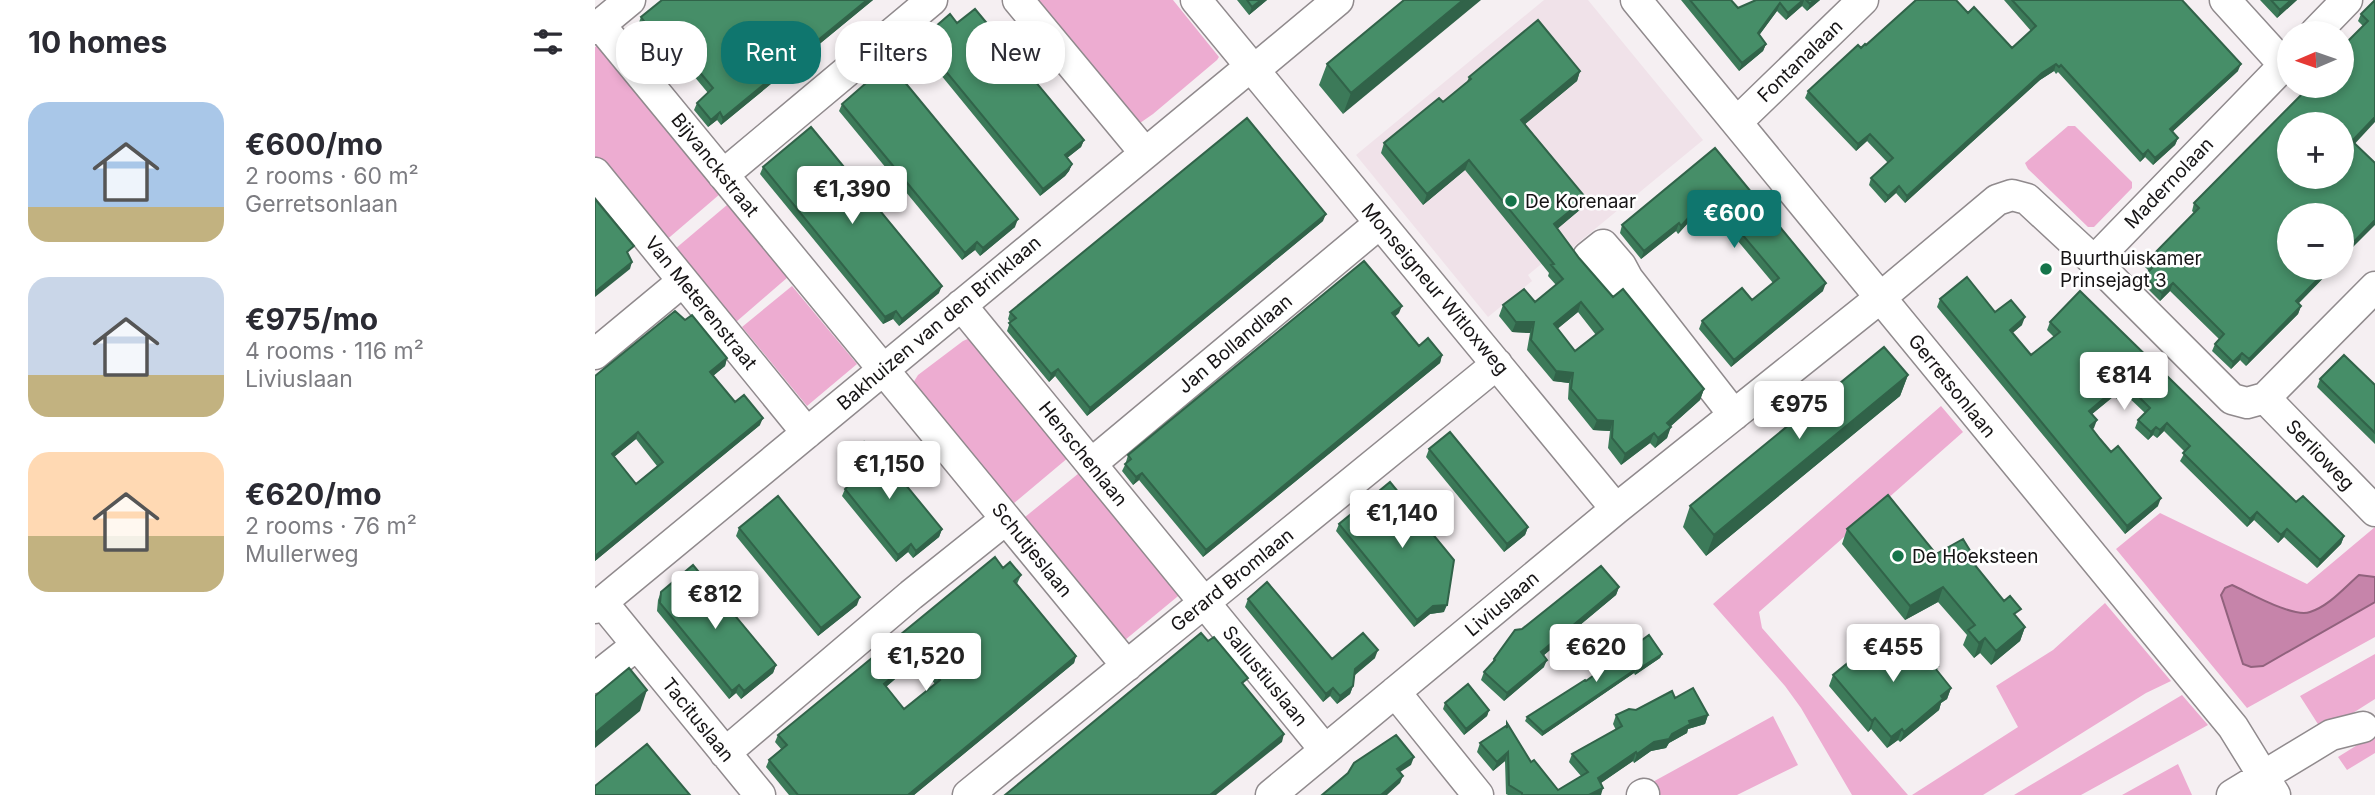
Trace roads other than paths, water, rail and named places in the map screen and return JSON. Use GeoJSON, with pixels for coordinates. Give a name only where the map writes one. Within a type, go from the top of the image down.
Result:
{"type":"FeatureCollection","features":[{"type":"Feature","properties":{"kind":"street"},"geometry":{"type":"LineString","coordinates":[[598,27],[630,0]]}},
{"type":"Feature","properties":{"kind":"street"},"geometry":{"type":"LineString","coordinates":[[723,175],[932,0]]}},
{"type":"Feature","properties":{"kind":"street"},"geometry":{"type":"LineString","coordinates":[[1018,0],[1145,153]]}},
{"type":"Feature","properties":{"kind":"street","name":"Monseigneur Witloxweg"},"geometry":{"type":"LineString","coordinates":[[1196,0],[1616,509]]}},
{"type":"Feature","properties":{"kind":"street","name":"Bakhuizen van den Brinklaan"},"geometry":{"type":"LineString","coordinates":[[598,605],[1145,153],[1338,0]]}},
{"type":"Feature","properties":{"kind":"street","name":"Gerretsonlaan"},"geometry":{"type":"LineString","coordinates":[[1636,0],[2233,727],[2267,789]]}},
{"type":"Feature","properties":{"kind":"street","name":"Fontanalaan"},"geometry":{"type":"LineString","coordinates":[[1737,122],[1863,0]]}},
{"type":"Feature","properties":{"kind":"street"},"geometry":{"type":"LineString","coordinates":[[2225,0],[2277,52]]}},
{"type":"Feature","properties":{"kind":"street"},"geometry":{"type":"LineString","coordinates":[[2327,21],[2347,0]]}},
{"type":"Feature","properties":{"kind":"street","name":"Bijvanckstraat"},"geometry":{"type":"LineString","coordinates":[[598,27],[883,369]]}},
{"type":"Feature","properties":{"kind":"street","name":"Madernolaan"},"geometry":{"type":"LineString","coordinates":[[2094,261],[2277,72]]}},
{"type":"Feature","properties":{"kind":"street","name":"Van Meterenstraat"},"geometry":{"type":"LineString","coordinates":[[595,173],[807,433]]}},
{"type":"Feature","properties":{"kind":"street"},"geometry":{"type":"LineString","coordinates":[[1880,298],[1997,200],[2012,195],[2027,199],[2094,261],[2232,398],[2247,403],[2265,398],[2375,287]]}},
{"type":"Feature","properties":{"kind":"street","name":"Jan Bollandlaan"},"geometry":{"type":"LineString","coordinates":[[1091,464],[1380,223]]}},
{"type":"Feature","properties":{"kind":"street"},"geometry":{"type":"LineString","coordinates":[[1628,279],[1734,415]]}},
{"type":"Feature","properties":{"kind":"street"},"geometry":{"type":"LineString","coordinates":[[595,354],[683,281]]}},
{"type":"Feature","properties":{"kind":"street","name":"Liviuslaan"},"geometry":{"type":"LineString","coordinates":[[1271,795],[1616,509],[1880,298]]}},
{"type":"Feature","properties":{"kind":"street","name":"Henschenlaan"},"geometry":{"type":"LineString","coordinates":[[961,305],[1204,603]]}},
{"type":"Feature","properties":{"kind":"street","name":"Gerard Bromlaan"},"geometry":{"type":"LineString","coordinates":[[968,795],[1497,364]]}},
{"type":"Feature","properties":{"kind":"street","name":"Schutjeslaan"},"geometry":{"type":"LineString","coordinates":[[883,369],[1127,666]]}},
{"type":"Feature","properties":{"kind":"street","name":"Serlioweg"},"geometry":{"type":"LineString","coordinates":[[2265,398],[2375,511]]}},
{"type":"Feature","properties":{"kind":"street"},"geometry":{"type":"LineString","coordinates":[[725,753],[911,595],[1006,519]]}},
{"type":"Feature","properties":{"kind":"street","name":"Sallustiuslaan"},"geometry":{"type":"LineString","coordinates":[[1204,603],[1325,750]]}},
{"type":"Feature","properties":{"kind":"street","name":"Tacituslaan"},"geometry":{"type":"LineString","coordinates":[[598,605],[637,645],[760,795]]}},
{"type":"Feature","properties":{"kind":"street"},"geometry":{"type":"LineString","coordinates":[[595,678],[637,645]]}},
{"type":"Feature","properties":{"kind":"street"},"geometry":{"type":"LineString","coordinates":[[1395,692],[1478,795]]}},
{"type":"Feature","properties":{"kind":"street"},"geometry":{"type":"LineString","coordinates":[[2232,795],[2267,789],[2330,734],[2369,723]]}},
{"type":"Feature","properties":{"kind":"place","name":"De Korenaar"},"geometry":{"type":"Point","coordinates":[1511,201]}},
{"type":"Feature","properties":{"kind":"place","name":"Buurthuiskamer Prinsejagt 3"},"geometry":{"type":"Point","coordinates":[2046,269]}},
{"type":"Feature","properties":{"kind":"place","name":"De Hoeksteen"},"geometry":{"type":"Point","coordinates":[1898,556]}}]}
